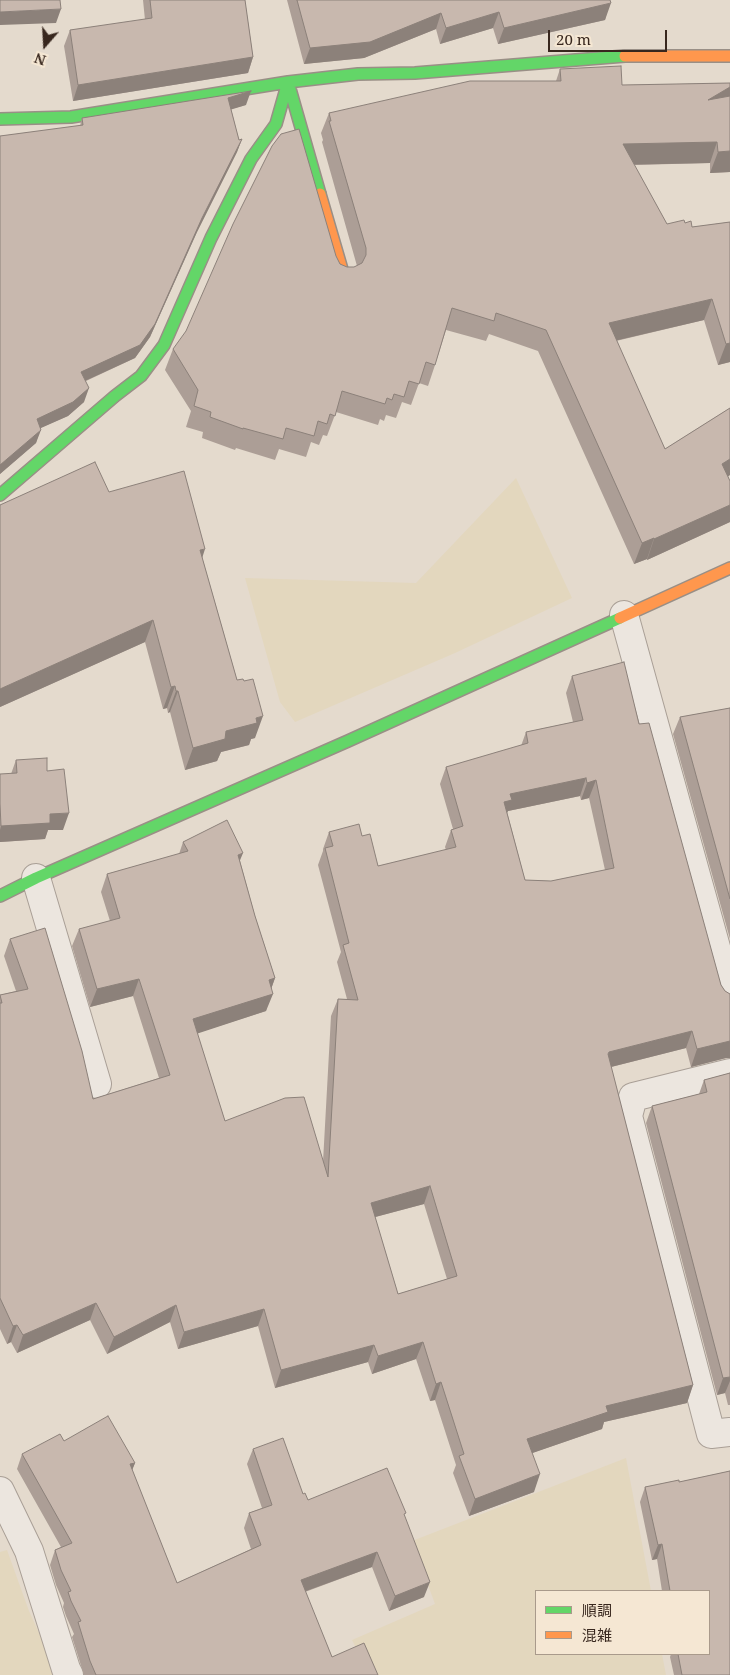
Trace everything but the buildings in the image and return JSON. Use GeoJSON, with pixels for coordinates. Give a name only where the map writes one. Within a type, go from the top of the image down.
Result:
{"type":"FeatureCollection","features":[{"type":"Feature","properties":{"kind":"street"},"geometry":{"type":"LineString","coordinates":[[0,119],[71,117],[288,82],[358,74],[415,73],[612,56],[730,56]]}},
{"type":"Feature","properties":{"kind":"street"},"geometry":{"type":"LineString","coordinates":[[288,82],[343,273]]}},
{"type":"Feature","properties":{"kind":"street"},"geometry":{"type":"LineString","coordinates":[[0,496],[115,396],[141,376],[164,344],[211,238],[251,159],[276,124],[288,82]]}},
{"type":"Feature","properties":{"kind":"street"},"geometry":{"type":"LineString","coordinates":[[0,896],[36,878],[348,741],[730,568]]}},
{"type":"Feature","properties":{"kind":"street"},"geometry":{"type":"LineString","coordinates":[[624,615],[730,998]]}},
{"type":"Feature","properties":{"kind":"street"},"geometry":{"type":"LineString","coordinates":[[36,878],[97,1084]]}},
{"type":"Feature","properties":{"kind":"street"},"geometry":{"type":"LineString","coordinates":[[730,1073],[633,1096],[628,1116],[711,1434],[730,1432]]}},
{"type":"Feature","properties":{"kind":"street"},"geometry":{"type":"LineString","coordinates":[[0,1491],[29,1551],[69,1675]]}},
{"type":"Feature","properties":{"kind":"shaded area"},"geometry":{"type":"Polygon","coordinates":[[[516,478],[572,598],[455,653],[295,722],[280,702],[245,578],[416,583],[516,478]]]}},
{"type":"Feature","properties":{"kind":"shaded area"},"geometry":{"type":"Polygon","coordinates":[[[626,1458],[651,1590],[535,1590],[535,1655],[662,1655],[666,1675],[370,1675],[352,1640],[435,1604],[412,1541],[626,1458]]]}},
{"type":"Feature","properties":{"kind":"shaded area"},"geometry":{"type":"Polygon","coordinates":[[[7,1550],[29,1611],[58,1675],[0,1675],[0,1552],[7,1550]]]}},
{"type":"Feature","properties":{"kind":"traffic: fast"},"geometry":{"type":"LineString","coordinates":[[0,119],[71,117],[288,82],[358,74],[415,73],[625,56]]}},
{"type":"Feature","properties":{"kind":"traffic: fast"},"geometry":{"type":"LineString","coordinates":[[0,495],[141,376],[164,345],[211,238],[251,159],[276,124],[288,82],[320,194]]}},
{"type":"Feature","properties":{"kind":"traffic: fast"},"geometry":{"type":"LineString","coordinates":[[0,896],[36,878],[348,741],[620,618]]}},
{"type":"Feature","properties":{"kind":"traffic: slow"},"geometry":{"type":"LineString","coordinates":[[625,56],[730,56]]}},
{"type":"Feature","properties":{"kind":"traffic: slow"},"geometry":{"type":"LineString","coordinates":[[320,194],[343,273]]}},
{"type":"Feature","properties":{"kind":"traffic: slow"},"geometry":{"type":"LineString","coordinates":[[620,618],[730,568]]}}]}
